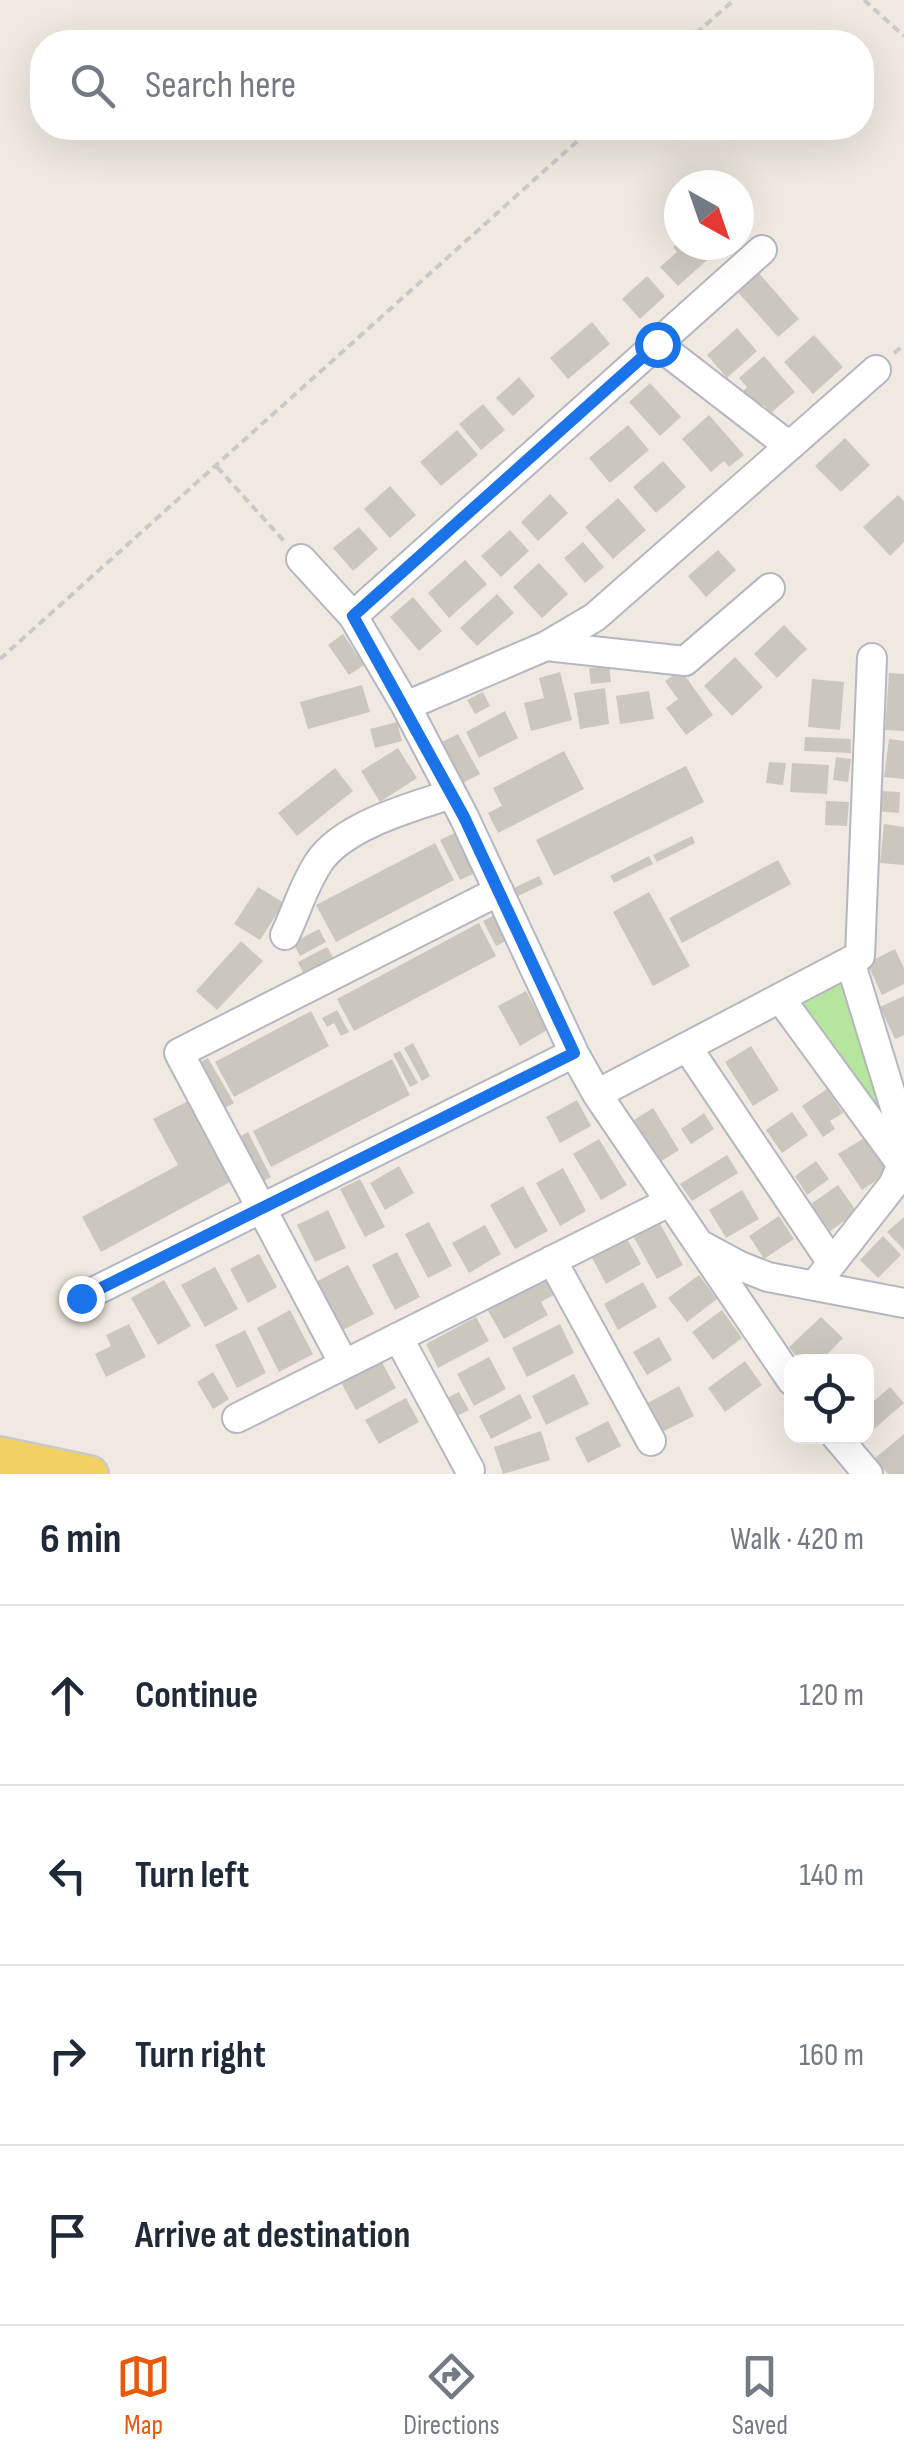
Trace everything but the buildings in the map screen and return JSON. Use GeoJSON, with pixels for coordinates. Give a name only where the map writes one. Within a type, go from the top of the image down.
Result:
{"type":"FeatureCollection","features":[{"type":"Feature","properties":{"kind":"main road"},"geometry":{"type":"LineString","coordinates":[[0,1455],[90,1474]]}},
{"type":"Feature","properties":{"kind":"street"},"geometry":{"type":"LineString","coordinates":[[353,616],[762,250]]}},
{"type":"Feature","properties":{"kind":"street"},"geometry":{"type":"LineString","coordinates":[[657,344],[789,446]]}},
{"type":"Feature","properties":{"kind":"street"},"geometry":{"type":"LineString","coordinates":[[406,706],[546,646],[594,617],[876,370]]}},
{"type":"Feature","properties":{"kind":"street"},"geometry":{"type":"LineString","coordinates":[[301,559],[353,616],[406,706],[597,1094],[784,1369]]}},
{"type":"Feature","properties":{"kind":"street"},"geometry":{"type":"LineString","coordinates":[[546,646],[685,662],[770,588]]}},
{"type":"Feature","properties":{"kind":"street"},"geometry":{"type":"LineString","coordinates":[[597,1094],[860,956],[872,658]]}},
{"type":"Feature","properties":{"kind":"street"},"geometry":{"type":"LineString","coordinates":[[286,935],[318,864],[334,844],[410,807],[452,794]]}},
{"type":"Feature","properties":{"kind":"street"},"geometry":{"type":"LineString","coordinates":[[344,1364],[179,1054],[498,892]]}},
{"type":"Feature","properties":{"kind":"street"},"geometry":{"type":"LineString","coordinates":[[814,1286],[893,1185],[903,1154],[850,961]]}},
{"type":"Feature","properties":{"kind":"street"},"geometry":{"type":"LineString","coordinates":[[780,998],[903,1154]]}},
{"type":"Feature","properties":{"kind":"street"},"geometry":{"type":"LineString","coordinates":[[687,1047],[832,1263]]}},
{"type":"Feature","properties":{"kind":"street"},"geometry":{"type":"LineString","coordinates":[[81,1298],[574,1053]]}},
{"type":"Feature","properties":{"kind":"street"},"geometry":{"type":"LineString","coordinates":[[237,1418],[669,1202]]}},
{"type":"Feature","properties":{"kind":"street"},"geometry":{"type":"LineString","coordinates":[[696,1242],[768,1277],[904,1303]]}},
{"type":"Feature","properties":{"kind":"street"},"geometry":{"type":"LineString","coordinates":[[552,1260],[651,1440]]}},
{"type":"Feature","properties":{"kind":"street"},"geometry":{"type":"LineString","coordinates":[[398,1337],[470,1470]]}},
{"type":"Feature","properties":{"kind":"street"},"geometry":{"type":"LineString","coordinates":[[843,1444],[868,1474]]}},
{"type":"Feature","properties":{"kind":"path"},"geometry":{"type":"LineString","coordinates":[[700,30],[734,0]]}},
{"type":"Feature","properties":{"kind":"path"},"geometry":{"type":"LineString","coordinates":[[864,0],[904,36]]}},
{"type":"Feature","properties":{"kind":"path"},"geometry":{"type":"LineString","coordinates":[[0,659],[579,140]]}},
{"type":"Feature","properties":{"kind":"path"},"geometry":{"type":"LineString","coordinates":[[216,466],[301,559]]}},
{"type":"Feature","properties":{"kind":"green space"},"geometry":{"type":"Polygon","coordinates":[[[843,979],[882,1104],[875,1108],[798,1000],[843,979]]]}},
{"type":"Feature","properties":{"kind":"route"},"geometry":{"type":"LineString","coordinates":[[81,1298],[574,1053],[464,817],[353,616],[657,344]]}}]}
